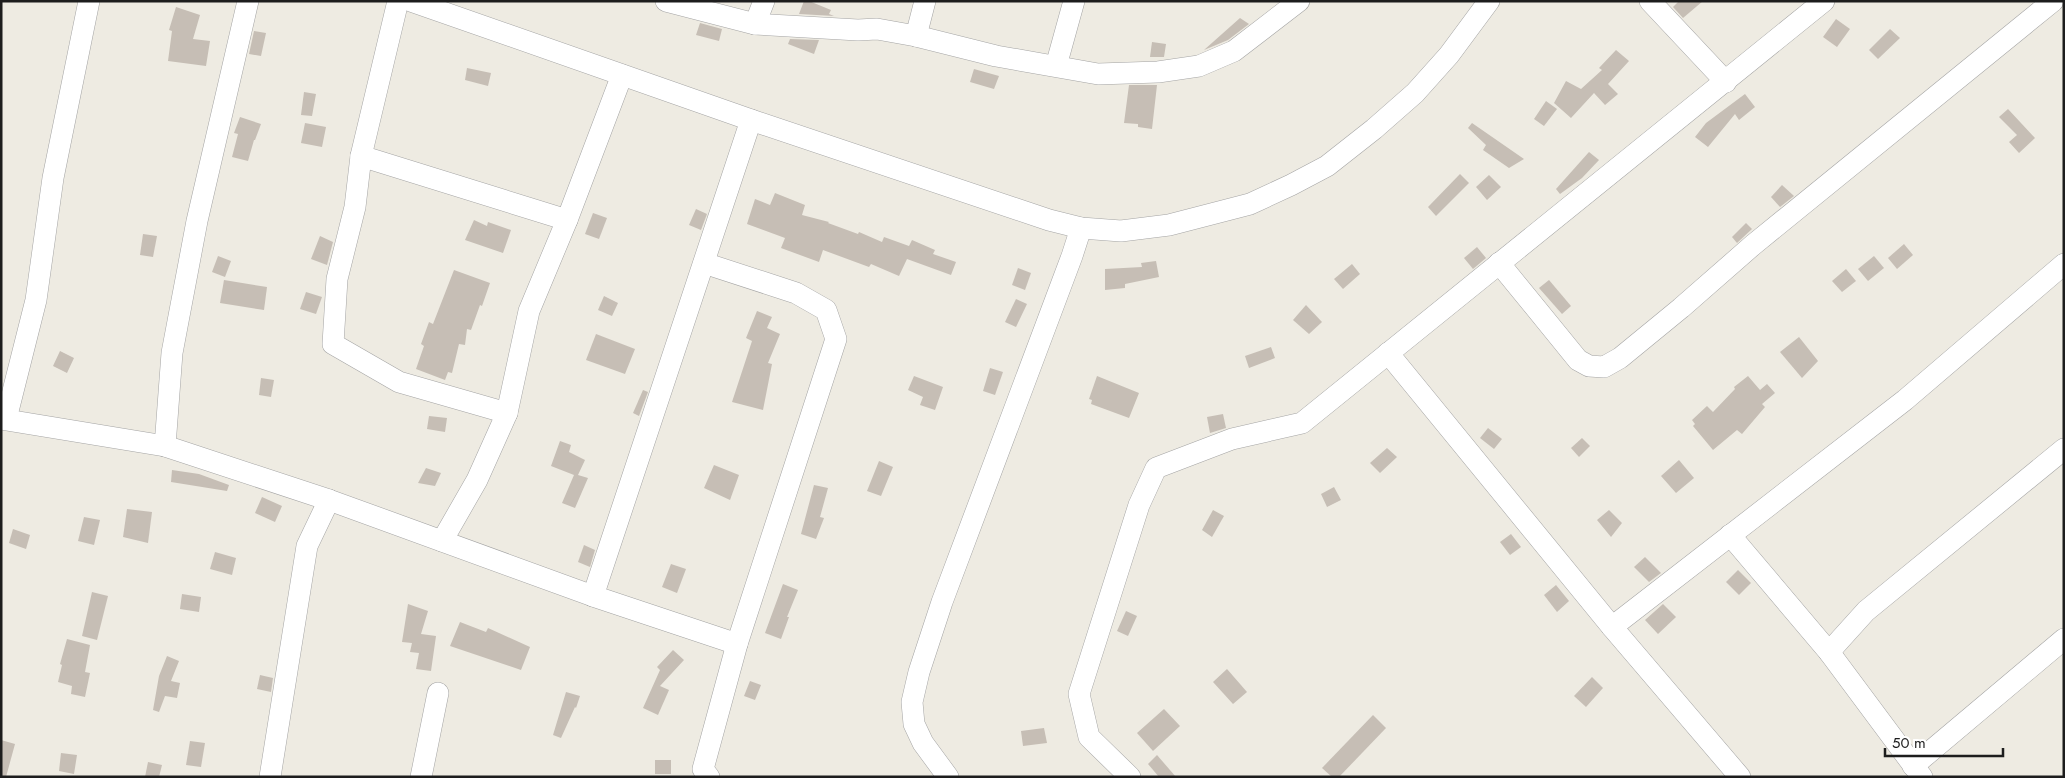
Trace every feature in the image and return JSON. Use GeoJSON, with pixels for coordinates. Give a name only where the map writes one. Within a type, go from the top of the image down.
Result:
{"type":"FeatureCollection","features":[{"type":"Feature","properties":{"kind":"street"},"geometry":{"type":"LineString","coordinates":[[89,1],[53,178],[36,300],[4,419],[165,446],[329,500],[593,596],[737,644]]}},
{"type":"Feature","properties":{"kind":"street"},"geometry":{"type":"LineString","coordinates":[[165,446],[172,353],[197,221],[248,1]]}},
{"type":"Feature","properties":{"kind":"street"},"geometry":{"type":"LineString","coordinates":[[398,1],[361,156],[355,207],[337,279],[333,344],[399,382],[507,413]]}},
{"type":"Feature","properties":{"kind":"street"},"geometry":{"type":"LineString","coordinates":[[411,1],[750,120],[1048,220],[1081,228],[1121,231],[1169,225],[1250,204],[1327,166],[1374,130],[1415,93],[1455,47],[1489,1]]}},
{"type":"Feature","properties":{"kind":"street"},"geometry":{"type":"LineString","coordinates":[[666,1],[755,24],[858,30],[877,29],[916,36],[996,56],[1098,74],[1158,72],[1199,66],[1234,51],[1299,1]]}},
{"type":"Feature","properties":{"kind":"street"},"geometry":{"type":"LineString","coordinates":[[755,24],[764,1]]}},
{"type":"Feature","properties":{"kind":"street"},"geometry":{"type":"LineString","coordinates":[[916,36],[925,1]]}},
{"type":"Feature","properties":{"kind":"street"},"geometry":{"type":"LineString","coordinates":[[1056,66],[1074,1]]}},
{"type":"Feature","properties":{"kind":"street"},"geometry":{"type":"LineString","coordinates":[[1650,1],[1726,82]]}},
{"type":"Feature","properties":{"kind":"street"},"geometry":{"type":"LineString","coordinates":[[1130,777],[1090,737],[1079,694],[1139,505],[1156,468],[1232,439],[1302,423],[1824,1]]}},
{"type":"Feature","properties":{"kind":"street"},"geometry":{"type":"LineString","coordinates":[[1499,263],[1578,360],[1589,366],[1604,367],[1628,352],[1753,245],[2053,1]]}},
{"type":"Feature","properties":{"kind":"street"},"geometry":{"type":"LineString","coordinates":[[442,541],[477,480],[507,413],[528,311],[567,220],[622,75]]}},
{"type":"Feature","properties":{"kind":"street"},"geometry":{"type":"LineString","coordinates":[[593,596],[750,120]]}},
{"type":"Feature","properties":{"kind":"street"},"geometry":{"type":"LineString","coordinates":[[361,156],[567,220]]}},
{"type":"Feature","properties":{"kind":"street"},"geometry":{"type":"LineString","coordinates":[[948,777],[923,743],[914,724],[912,702],[919,672],[942,602],[1081,228]]}},
{"type":"Feature","properties":{"kind":"street"},"geometry":{"type":"LineString","coordinates":[[704,264],[796,293],[826,310],[836,339],[737,644],[703,769],[709,777]]}},
{"type":"Feature","properties":{"kind":"street"},"geometry":{"type":"LineString","coordinates":[[1612,627],[1905,400],[2064,264]]}},
{"type":"Feature","properties":{"kind":"street"},"geometry":{"type":"LineString","coordinates":[[1388,353],[1612,627],[1740,777]]}},
{"type":"Feature","properties":{"kind":"street"},"geometry":{"type":"LineString","coordinates":[[1829,652],[1866,611],[2064,449]]}},
{"type":"Feature","properties":{"kind":"street"},"geometry":{"type":"LineString","coordinates":[[270,777],[307,546],[329,500]]}},
{"type":"Feature","properties":{"kind":"street"},"geometry":{"type":"LineString","coordinates":[[1730,535],[1829,652],[1918,771],[2064,638]]}},
{"type":"Feature","properties":{"kind":"street"},"geometry":{"type":"LineString","coordinates":[[421,777],[438,694]]}},
{"type":"Feature","properties":{"kind":"building"},"geometry":{"type":"Polygon","coordinates":[[[804,1],[809,1],[831,10],[829,14],[834,16],[799,14],[804,1]]]}},
{"type":"Feature","properties":{"kind":"building"},"geometry":{"type":"Polygon","coordinates":[[[1679,1],[1703,1],[1683,18],[1673,7],[1679,1]]]}},
{"type":"Feature","properties":{"kind":"building"},"geometry":{"type":"Polygon","coordinates":[[[176,7],[200,15],[193,39],[210,41],[206,66],[168,61],[172,31],[169,30],[176,7]]]}},
{"type":"Feature","properties":{"kind":"building"},"geometry":{"type":"Polygon","coordinates":[[[1240,18],[1249,24],[1228,40],[1204,50],[1240,18]]]}},
{"type":"Feature","properties":{"kind":"building"},"geometry":{"type":"Polygon","coordinates":[[[1836,19],[1850,29],[1837,47],[1823,37],[1836,19]]]}},
{"type":"Feature","properties":{"kind":"building"},"geometry":{"type":"Polygon","coordinates":[[[700,23],[722,29],[719,41],[696,35],[700,23]]]}},
{"type":"Feature","properties":{"kind":"building"},"geometry":{"type":"Polygon","coordinates":[[[1890,29],[1900,38],[1878,59],[1869,50],[1890,29]]]}},
{"type":"Feature","properties":{"kind":"building"},"geometry":{"type":"Polygon","coordinates":[[[254,31],[266,33],[261,56],[249,54],[254,31]]]}},
{"type":"Feature","properties":{"kind":"building"},"geometry":{"type":"Polygon","coordinates":[[[790,39],[819,40],[814,54],[788,44],[790,39]]]}},
{"type":"Feature","properties":{"kind":"building"},"geometry":{"type":"Polygon","coordinates":[[[1152,42],[1166,44],[1164,57],[1150,57],[1152,42]]]}},
{"type":"Feature","properties":{"kind":"building"},"geometry":{"type":"Polygon","coordinates":[[[1616,50],[1629,61],[1608,84],[1618,94],[1605,105],[1594,93],[1571,118],[1554,103],[1566,81],[1581,89],[1602,70],[1599,68],[1616,50]]]}},
{"type":"Feature","properties":{"kind":"building"},"geometry":{"type":"Polygon","coordinates":[[[467,68],[491,73],[488,86],[465,80],[467,68]]]}},
{"type":"Feature","properties":{"kind":"building"},"geometry":{"type":"Polygon","coordinates":[[[974,69],[999,76],[994,89],[970,82],[974,69]]]}},
{"type":"Feature","properties":{"kind":"building"},"geometry":{"type":"Polygon","coordinates":[[[1129,85],[1157,85],[1152,129],[1138,127],[1138,124],[1124,123],[1129,85]]]}},
{"type":"Feature","properties":{"kind":"building"},"geometry":{"type":"Polygon","coordinates":[[[304,92],[316,94],[312,116],[301,115],[304,92]]]}},
{"type":"Feature","properties":{"kind":"building"},"geometry":{"type":"Polygon","coordinates":[[[1745,94],[1755,107],[1739,120],[1735,114],[1708,147],[1695,137],[1706,123],[1745,94]]]}},
{"type":"Feature","properties":{"kind":"building"},"geometry":{"type":"Polygon","coordinates":[[[1546,101],[1557,109],[1544,126],[1534,119],[1546,101]]]}},
{"type":"Feature","properties":{"kind":"building"},"geometry":{"type":"Polygon","coordinates":[[[2008,109],[2035,138],[2019,153],[2009,142],[2017,135],[1999,117],[2008,109]]]}},
{"type":"Feature","properties":{"kind":"building"},"geometry":{"type":"Polygon","coordinates":[[[240,117],[261,124],[248,161],[232,157],[238,134],[234,133],[240,117]]]}},
{"type":"Feature","properties":{"kind":"building"},"geometry":{"type":"Polygon","coordinates":[[[305,123],[326,127],[322,147],[301,143],[305,123]]]}},
{"type":"Feature","properties":{"kind":"building"},"geometry":{"type":"Polygon","coordinates":[[[1472,123],[1524,159],[1509,168],[1483,150],[1486,145],[1468,128],[1472,123]]]}},
{"type":"Feature","properties":{"kind":"building"},"geometry":{"type":"Polygon","coordinates":[[[1589,152],[1599,160],[1582,178],[1560,194],[1556,189],[1589,152]]]}},
{"type":"Feature","properties":{"kind":"building"},"geometry":{"type":"Polygon","coordinates":[[[1460,174],[1469,183],[1436,216],[1428,207],[1460,174]]]}},
{"type":"Feature","properties":{"kind":"building"},"geometry":{"type":"Polygon","coordinates":[[[1489,175],[1501,187],[1487,200],[1476,187],[1489,175]]]}},
{"type":"Feature","properties":{"kind":"building"},"geometry":{"type":"Polygon","coordinates":[[[1782,185],[1794,196],[1780,207],[1771,197],[1782,185]]]}},
{"type":"Feature","properties":{"kind":"building"},"geometry":{"type":"Polygon","coordinates":[[[775,193],[805,205],[802,215],[829,222],[858,234],[859,232],[882,242],[884,237],[909,246],[912,240],[935,250],[933,254],[956,262],[951,275],[907,259],[899,276],[871,264],[869,267],[823,250],[819,262],[781,248],[785,238],[747,224],[755,199],[770,205],[775,193]]]}},
{"type":"Feature","properties":{"kind":"building"},"geometry":{"type":"Polygon","coordinates":[[[696,209],[707,214],[701,230],[689,225],[696,209]]]}},
{"type":"Feature","properties":{"kind":"building"},"geometry":{"type":"Polygon","coordinates":[[[593,213],[607,218],[599,239],[585,234],[593,213]]]}},
{"type":"Feature","properties":{"kind":"building"},"geometry":{"type":"Polygon","coordinates":[[[474,220],[487,226],[488,222],[511,230],[503,253],[465,240],[474,220]]]}},
{"type":"Feature","properties":{"kind":"building"},"geometry":{"type":"Polygon","coordinates":[[[1746,223],[1752,229],[1737,243],[1732,237],[1746,223]]]}},
{"type":"Feature","properties":{"kind":"building"},"geometry":{"type":"Polygon","coordinates":[[[143,234],[157,236],[153,257],[140,255],[143,234]]]}},
{"type":"Feature","properties":{"kind":"building"},"geometry":{"type":"Polygon","coordinates":[[[320,236],[333,242],[327,265],[311,259],[320,236]]]}},
{"type":"Feature","properties":{"kind":"building"},"geometry":{"type":"Polygon","coordinates":[[[1904,244],[1913,255],[1897,269],[1888,258],[1904,244]]]}},
{"type":"Feature","properties":{"kind":"building"},"geometry":{"type":"Polygon","coordinates":[[[1477,247],[1486,258],[1473,269],[1464,258],[1477,247]]]}},
{"type":"Feature","properties":{"kind":"building"},"geometry":{"type":"Polygon","coordinates":[[[218,256],[231,261],[225,277],[212,272],[218,256]]]}},
{"type":"Feature","properties":{"kind":"building"},"geometry":{"type":"Polygon","coordinates":[[[1874,256],[1884,268],[1868,281],[1858,269],[1874,256]]]}},
{"type":"Feature","properties":{"kind":"building"},"geometry":{"type":"Polygon","coordinates":[[[1156,261],[1159,277],[1125,284],[1125,288],[1105,290],[1105,269],[1142,267],[1141,263],[1156,261]]]}},
{"type":"Feature","properties":{"kind":"building"},"geometry":{"type":"Polygon","coordinates":[[[1352,264],[1360,274],[1343,289],[1334,279],[1352,264]]]}},
{"type":"Feature","properties":{"kind":"building"},"geometry":{"type":"Polygon","coordinates":[[[1018,268],[1031,273],[1025,290],[1012,285],[1018,268]]]}},
{"type":"Feature","properties":{"kind":"building"},"geometry":{"type":"Polygon","coordinates":[[[1846,269],[1856,281],[1842,292],[1832,281],[1846,269]]]}},
{"type":"Feature","properties":{"kind":"building"},"geometry":{"type":"Polygon","coordinates":[[[454,270],[490,283],[471,330],[467,329],[465,345],[459,344],[452,373],[448,372],[445,380],[416,369],[424,346],[421,344],[429,322],[433,324],[454,270]]]}},
{"type":"Feature","properties":{"kind":"building"},"geometry":{"type":"Polygon","coordinates":[[[224,280],[267,287],[264,310],[220,303],[224,280]]]}},
{"type":"Feature","properties":{"kind":"building"},"geometry":{"type":"Polygon","coordinates":[[[1549,280],[1571,306],[1562,314],[1539,288],[1549,280]]]}},
{"type":"Feature","properties":{"kind":"building"},"geometry":{"type":"Polygon","coordinates":[[[306,292],[322,297],[316,314],[300,309],[306,292]]]}},
{"type":"Feature","properties":{"kind":"building"},"geometry":{"type":"Polygon","coordinates":[[[604,296],[618,303],[612,316],[598,310],[604,296]]]}},
{"type":"Feature","properties":{"kind":"building"},"geometry":{"type":"Polygon","coordinates":[[[1016,299],[1027,304],[1016,327],[1005,322],[1016,299]]]}},
{"type":"Feature","properties":{"kind":"building"},"geometry":{"type":"Polygon","coordinates":[[[1306,305],[1322,322],[1309,334],[1293,320],[1306,305]]]}},
{"type":"Feature","properties":{"kind":"building"},"geometry":{"type":"Polygon","coordinates":[[[757,311],[772,317],[767,328],[780,334],[768,363],[772,364],[763,410],[732,402],[752,341],[746,338],[757,311]]]}},
{"type":"Feature","properties":{"kind":"building"},"geometry":{"type":"Polygon","coordinates":[[[596,334],[635,349],[625,374],[586,360],[596,334]]]}},
{"type":"Feature","properties":{"kind":"building"},"geometry":{"type":"Polygon","coordinates":[[[1799,337],[1818,361],[1802,378],[1780,352],[1799,337]]]}},
{"type":"Feature","properties":{"kind":"building"},"geometry":{"type":"Polygon","coordinates":[[[1271,347],[1275,358],[1249,368],[1245,356],[1271,347]]]}},
{"type":"Feature","properties":{"kind":"building"},"geometry":{"type":"Polygon","coordinates":[[[60,351],[74,358],[67,373],[53,366],[60,351]]]}},
{"type":"Feature","properties":{"kind":"building"},"geometry":{"type":"Polygon","coordinates":[[[990,368],[1003,372],[995,395],[983,391],[990,368]]]}},
{"type":"Feature","properties":{"kind":"building"},"geometry":{"type":"Polygon","coordinates":[[[914,376],[943,387],[935,410],[920,405],[923,397],[908,390],[914,376]]]}},
{"type":"Feature","properties":{"kind":"building"},"geometry":{"type":"Polygon","coordinates":[[[1097,376],[1139,393],[1129,418],[1091,404],[1092,400],[1089,399],[1097,376]]]}},
{"type":"Feature","properties":{"kind":"building"},"geometry":{"type":"Polygon","coordinates":[[[1748,376],[1760,390],[1767,384],[1775,393],[1762,404],[1765,407],[1742,434],[1737,430],[1713,450],[1693,426],[1695,424],[1692,420],[1707,406],[1713,412],[1735,389],[1734,387],[1748,376]]]}},
{"type":"Feature","properties":{"kind":"building"},"geometry":{"type":"Polygon","coordinates":[[[261,378],[274,380],[271,397],[259,395],[261,378]]]}},
{"type":"Feature","properties":{"kind":"building"},"geometry":{"type":"Polygon","coordinates":[[[643,390],[648,392],[639,416],[633,413],[643,390]]]}},
{"type":"Feature","properties":{"kind":"building"},"geometry":{"type":"Polygon","coordinates":[[[1223,414],[1226,428],[1210,433],[1207,417],[1223,414]]]}},
{"type":"Feature","properties":{"kind":"building"},"geometry":{"type":"Polygon","coordinates":[[[429,416],[447,418],[445,432],[427,429],[429,416]]]}},
{"type":"Feature","properties":{"kind":"building"},"geometry":{"type":"Polygon","coordinates":[[[1488,428],[1502,439],[1494,449],[1480,438],[1488,428]]]}},
{"type":"Feature","properties":{"kind":"building"},"geometry":{"type":"Polygon","coordinates":[[[1582,438],[1590,446],[1579,457],[1571,448],[1582,438]]]}},
{"type":"Feature","properties":{"kind":"building"},"geometry":{"type":"Polygon","coordinates":[[[560,441],[571,445],[569,452],[585,460],[578,475],[588,478],[575,508],[562,503],[574,475],[551,466],[560,441]]]}},
{"type":"Feature","properties":{"kind":"building"},"geometry":{"type":"Polygon","coordinates":[[[1387,448],[1397,457],[1380,473],[1370,463],[1387,448]]]}},
{"type":"Feature","properties":{"kind":"building"},"geometry":{"type":"Polygon","coordinates":[[[1679,460],[1694,478],[1676,493],[1661,476],[1679,460]]]}},
{"type":"Feature","properties":{"kind":"building"},"geometry":{"type":"Polygon","coordinates":[[[879,461],[893,467],[881,496],[867,491],[879,461]]]}},
{"type":"Feature","properties":{"kind":"building"},"geometry":{"type":"Polygon","coordinates":[[[714,465],[739,475],[730,500],[704,488],[714,465]]]}},
{"type":"Feature","properties":{"kind":"building"},"geometry":{"type":"Polygon","coordinates":[[[426,468],[441,473],[435,486],[418,483],[426,468]]]}},
{"type":"Feature","properties":{"kind":"building"},"geometry":{"type":"Polygon","coordinates":[[[172,470],[199,474],[229,485],[227,491],[171,482],[172,470]]]}},
{"type":"Feature","properties":{"kind":"building"},"geometry":{"type":"Polygon","coordinates":[[[814,485],[828,488],[820,517],[824,518],[816,539],[801,534],[814,485]]]}},
{"type":"Feature","properties":{"kind":"building"},"geometry":{"type":"Polygon","coordinates":[[[1334,487],[1341,500],[1327,507],[1321,494],[1334,487]]]}},
{"type":"Feature","properties":{"kind":"building"},"geometry":{"type":"Polygon","coordinates":[[[262,497],[282,506],[275,522],[255,513],[262,497]]]}},
{"type":"Feature","properties":{"kind":"building"},"geometry":{"type":"Polygon","coordinates":[[[127,509],[152,512],[148,543],[123,537],[127,509]]]}},
{"type":"Feature","properties":{"kind":"building"},"geometry":{"type":"Polygon","coordinates":[[[1213,510],[1224,516],[1212,537],[1202,530],[1213,510]]]}},
{"type":"Feature","properties":{"kind":"building"},"geometry":{"type":"Polygon","coordinates":[[[1609,510],[1622,523],[1611,537],[1597,520],[1609,510]]]}},
{"type":"Feature","properties":{"kind":"building"},"geometry":{"type":"Polygon","coordinates":[[[84,517],[100,520],[94,545],[78,541],[84,517]]]}},
{"type":"Feature","properties":{"kind":"building"},"geometry":{"type":"Polygon","coordinates":[[[13,529],[30,535],[26,549],[9,543],[13,529]]]}},
{"type":"Feature","properties":{"kind":"building"},"geometry":{"type":"Polygon","coordinates":[[[1511,534],[1521,547],[1510,555],[1500,542],[1511,534]]]}},
{"type":"Feature","properties":{"kind":"building"},"geometry":{"type":"Polygon","coordinates":[[[584,545],[595,550],[590,567],[578,562],[584,545]]]}},
{"type":"Feature","properties":{"kind":"building"},"geometry":{"type":"Polygon","coordinates":[[[215,552],[236,558],[232,575],[210,569],[215,552]]]}},
{"type":"Feature","properties":{"kind":"building"},"geometry":{"type":"Polygon","coordinates":[[[1645,557],[1661,573],[1649,582],[1634,567],[1645,557]]]}},
{"type":"Feature","properties":{"kind":"building"},"geometry":{"type":"Polygon","coordinates":[[[671,564],[686,569],[677,593],[662,587],[671,564]]]}},
{"type":"Feature","properties":{"kind":"building"},"geometry":{"type":"Polygon","coordinates":[[[1738,570],[1751,583],[1739,595],[1726,582],[1738,570]]]}},
{"type":"Feature","properties":{"kind":"building"},"geometry":{"type":"Polygon","coordinates":[[[783,584],[798,590],[787,617],[789,617],[781,639],[765,633],[783,584]]]}},
{"type":"Feature","properties":{"kind":"building"},"geometry":{"type":"Polygon","coordinates":[[[1556,585],[1569,601],[1557,612],[1544,595],[1556,585]]]}},
{"type":"Feature","properties":{"kind":"building"},"geometry":{"type":"Polygon","coordinates":[[[92,592],[108,596],[97,640],[82,636],[92,592]]]}},
{"type":"Feature","properties":{"kind":"building"},"geometry":{"type":"Polygon","coordinates":[[[182,594],[201,597],[199,612],[180,609],[182,594]]]}},
{"type":"Feature","properties":{"kind":"building"},"geometry":{"type":"Polygon","coordinates":[[[408,604],[428,611],[421,634],[436,636],[431,671],[416,669],[419,653],[410,652],[412,643],[402,642],[408,604]]]}},
{"type":"Feature","properties":{"kind":"building"},"geometry":{"type":"Polygon","coordinates":[[[1663,604],[1676,617],[1658,634],[1645,620],[1663,604]]]}},
{"type":"Feature","properties":{"kind":"building"},"geometry":{"type":"Polygon","coordinates":[[[1126,611],[1137,616],[1128,636],[1117,631],[1126,611]]]}},
{"type":"Feature","properties":{"kind":"building"},"geometry":{"type":"Polygon","coordinates":[[[460,622],[486,632],[488,628],[530,647],[521,670],[450,646],[460,622]]]}},
{"type":"Feature","properties":{"kind":"building"},"geometry":{"type":"Polygon","coordinates":[[[67,639],[90,645],[85,672],[90,673],[85,697],[71,694],[72,686],[58,682],[62,665],[60,664],[67,639]]]}},
{"type":"Feature","properties":{"kind":"building"},"geometry":{"type":"Polygon","coordinates":[[[673,650],[684,660],[660,686],[669,690],[658,715],[643,708],[660,670],[657,667],[673,650]]]}},
{"type":"Feature","properties":{"kind":"building"},"geometry":{"type":"Polygon","coordinates":[[[167,656],[179,661],[171,681],[180,683],[177,698],[165,696],[159,712],[153,710],[159,676],[167,656]]]}},
{"type":"Feature","properties":{"kind":"building"},"geometry":{"type":"Polygon","coordinates":[[[1227,669],[1247,692],[1233,704],[1213,682],[1227,669]]]}},
{"type":"Feature","properties":{"kind":"building"},"geometry":{"type":"Polygon","coordinates":[[[260,675],[273,678],[271,692],[257,689],[260,675]]]}},
{"type":"Feature","properties":{"kind":"building"},"geometry":{"type":"Polygon","coordinates":[[[1592,677],[1603,688],[1586,707],[1574,696],[1592,677]]]}},
{"type":"Feature","properties":{"kind":"building"},"geometry":{"type":"Polygon","coordinates":[[[750,681],[761,685],[755,700],[744,696],[750,681]]]}},
{"type":"Feature","properties":{"kind":"building"},"geometry":{"type":"Polygon","coordinates":[[[566,692],[580,696],[561,738],[553,735],[566,692]]]}},
{"type":"Feature","properties":{"kind":"building"},"geometry":{"type":"Polygon","coordinates":[[[1164,709],[1180,726],[1153,751],[1137,733],[1164,709]]]}},
{"type":"Feature","properties":{"kind":"building"},"geometry":{"type":"Polygon","coordinates":[[[1373,715],[1386,728],[1339,777],[1332,777],[1322,768],[1373,715]]]}},
{"type":"Feature","properties":{"kind":"building"},"geometry":{"type":"Polygon","coordinates":[[[1044,728],[1047,743],[1023,746],[1021,731],[1044,728]]]}},
{"type":"Feature","properties":{"kind":"building"},"geometry":{"type":"Polygon","coordinates":[[[1,740],[15,744],[6,777],[1,777],[1,740]]]}},
{"type":"Feature","properties":{"kind":"building"},"geometry":{"type":"Polygon","coordinates":[[[190,741],[205,743],[201,767],[186,765],[190,741]]]}},
{"type":"Feature","properties":{"kind":"building"},"geometry":{"type":"Polygon","coordinates":[[[61,753],[77,755],[74,774],[59,771],[61,753]]]}},
{"type":"Feature","properties":{"kind":"building"},"geometry":{"type":"Polygon","coordinates":[[[1157,755],[1176,777],[1159,777],[1148,764],[1157,755]]]}},
{"type":"Feature","properties":{"kind":"building"},"geometry":{"type":"Polygon","coordinates":[[[655,760],[671,760],[671,774],[655,774],[655,760]]]}},
{"type":"Feature","properties":{"kind":"building"},"geometry":{"type":"Polygon","coordinates":[[[148,762],[162,765],[159,777],[145,777],[148,762]]]}}]}
